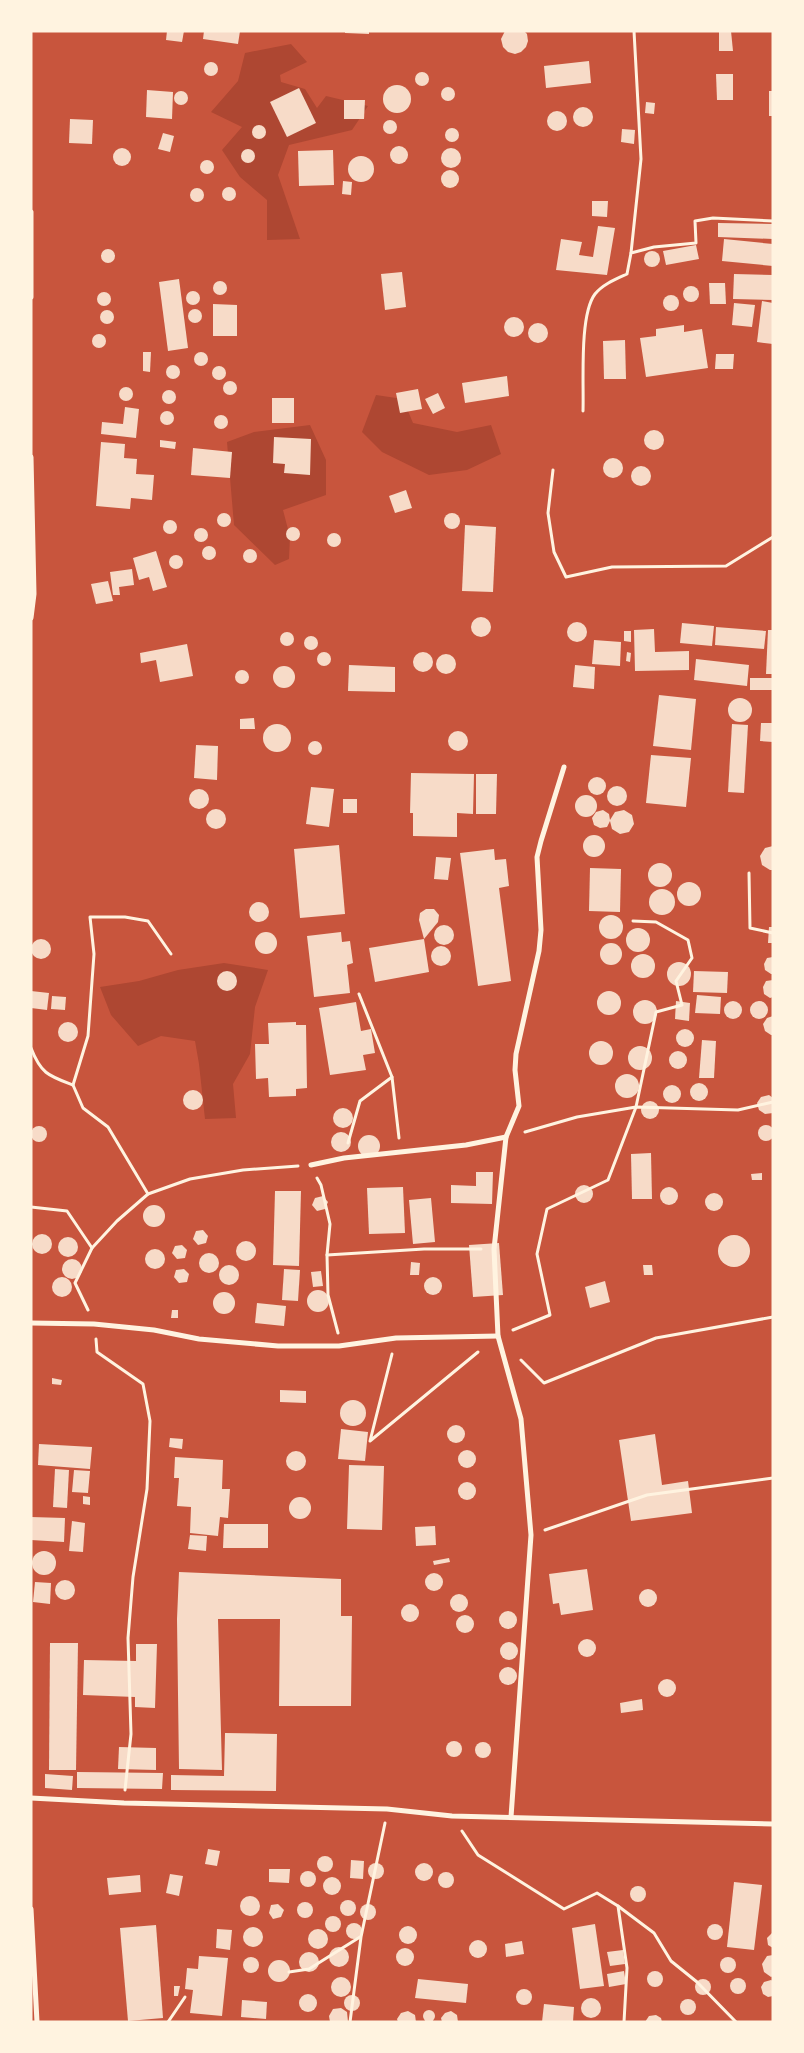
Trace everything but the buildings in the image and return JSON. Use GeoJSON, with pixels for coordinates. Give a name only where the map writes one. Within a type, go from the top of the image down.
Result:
{"type":"FeatureCollection","features":[{"type":"Feature","properties":{"kind":"street"},"geometry":{"type":"LineString","coordinates":[[31,212],[31,297]]}},
{"type":"Feature","properties":{"kind":"street"},"geometry":{"type":"LineString","coordinates":[[31,458],[34,594],[31,618]]}},
{"type":"Feature","properties":{"kind":"street"},"geometry":{"type":"LineString","coordinates":[[511,1817],[531,1535],[521,1419],[498,1336],[494,1250],[506,1137],[519,1106],[515,1070],[516,1054],[539,951],[541,930],[538,857],[540,841],[564,767]]}},
{"type":"Feature","properties":{"kind":"street"},"geometry":{"type":"LineString","coordinates":[[310,1166],[344,1158],[466,1145],[506,1137]]}},
{"type":"Feature","properties":{"kind":"street"},"geometry":{"type":"LineString","coordinates":[[31,1323],[94,1324],[154,1330],[199,1339],[278,1346],[339,1346],[396,1338],[498,1336]]}},
{"type":"Feature","properties":{"kind":"street"},"geometry":{"type":"LineString","coordinates":[[31,1798],[124,1803],[386,1809],[452,1816],[773,1824]]}},
{"type":"Feature","properties":{"kind":"street"},"geometry":{"type":"LineString","coordinates":[[31,1909],[37,2022]]}},
{"type":"Feature","properties":{"kind":"path"},"geometry":{"type":"LineString","coordinates":[[583,412],[584,342],[588,307],[595,294],[603,286],[627,274],[631,253],[641,160],[634,31]]}},
{"type":"Feature","properties":{"kind":"path"},"geometry":{"type":"LineString","coordinates":[[631,253],[654,247],[696,243],[694,221],[713,218],[773,220]]}},
{"type":"Feature","properties":{"kind":"path"},"geometry":{"type":"LineString","coordinates":[[553,470],[548,513],[554,552],[566,577],[612,566],[726,566],[773,537]]}},
{"type":"Feature","properties":{"kind":"path"},"geometry":{"type":"LineString","coordinates":[[749,873],[750,928],[773,934]]}},
{"type":"Feature","properties":{"kind":"path"},"geometry":{"type":"LineString","coordinates":[[148,1194],[108,1127],[83,1108],[73,1085],[88,1036],[94,954],[90,917],[125,917],[148,921],[171,954]]}},
{"type":"Feature","properties":{"kind":"path"},"geometry":{"type":"LineString","coordinates":[[396,1338],[370,1441],[498,1336],[550,1315],[537,1254],[548,1209],[608,1180],[636,1107],[656,1012],[682,1005],[676,981],[692,958],[688,940],[656,922],[633,921]]}},
{"type":"Feature","properties":{"kind":"path"},"geometry":{"type":"LineString","coordinates":[[358,994],[392,1077],[401,1151]]}},
{"type":"Feature","properties":{"kind":"path"},"geometry":{"type":"LineString","coordinates":[[31,1048],[38,1065],[52,1077],[73,1085]]}},
{"type":"Feature","properties":{"kind":"path"},"geometry":{"type":"LineString","coordinates":[[344,1158],[360,1101],[392,1077]]}},
{"type":"Feature","properties":{"kind":"path"},"geometry":{"type":"LineString","coordinates":[[506,1137],[577,1117],[636,1107],[738,1110],[773,1102]]}},
{"type":"Feature","properties":{"kind":"path"},"geometry":{"type":"LineString","coordinates":[[124,1803],[131,1734],[128,1638],[133,1577],[146,1489],[150,1421],[143,1384],[98,1352],[94,1324],[75,1283],[92,1248],[117,1221],[148,1194],[190,1179],[216,1174],[242,1170],[310,1166],[321,1185],[330,1224],[327,1255],[328,1295],[338,1329],[339,1346]]}},
{"type":"Feature","properties":{"kind":"path"},"geometry":{"type":"LineString","coordinates":[[31,1207],[67,1211],[92,1248]]}},
{"type":"Feature","properties":{"kind":"path"},"geometry":{"type":"LineString","coordinates":[[327,1255],[424,1249],[494,1250]]}},
{"type":"Feature","properties":{"kind":"path"},"geometry":{"type":"LineString","coordinates":[[518,1356],[544,1383],[656,1338],[773,1317]]}},
{"type":"Feature","properties":{"kind":"path"},"geometry":{"type":"LineString","coordinates":[[531,1535],[647,1495],[773,1478]]}},
{"type":"Feature","properties":{"kind":"path"},"geometry":{"type":"LineString","coordinates":[[350,2022],[360,1937],[383,1836],[386,1809]]}},
{"type":"Feature","properties":{"kind":"path"},"geometry":{"type":"LineString","coordinates":[[452,1816],[478,1855],[564,1910],[597,1893],[618,1906],[654,1933],[671,1961],[697,1982],[736,2022]]}},
{"type":"Feature","properties":{"kind":"path"},"geometry":{"type":"LineString","coordinates":[[618,1906],[627,1968],[624,2022]]}},
{"type":"Feature","properties":{"kind":"path"},"geometry":{"type":"LineString","coordinates":[[289,1972],[309,1969],[360,1937]]}},
{"type":"Feature","properties":{"kind":"path"},"geometry":{"type":"LineString","coordinates":[[168,2022],[185,1997]]}},
{"type":"Feature","properties":{"kind":"shaded area"},"geometry":{"type":"Polygon","coordinates":[[[291,44],[307,62],[280,75],[281,82],[305,89],[317,108],[326,96],[368,106],[352,130],[289,145],[278,175],[300,239],[267,240],[267,200],[240,177],[222,150],[242,127],[211,112],[238,81],[245,53],[291,44]]]}},
{"type":"Feature","properties":{"kind":"shaded area"},"geometry":{"type":"Polygon","coordinates":[[[376,395],[403,399],[413,423],[457,432],[491,425],[501,454],[467,470],[429,475],[382,452],[362,432],[376,395]]]}},
{"type":"Feature","properties":{"kind":"shaded area"},"geometry":{"type":"Polygon","coordinates":[[[310,425],[326,460],[326,495],[283,510],[290,537],[289,559],[275,565],[234,525],[227,442],[254,432],[310,425]]]}},
{"type":"Feature","properties":{"kind":"shaded area"},"geometry":{"type":"Polygon","coordinates":[[[224,963],[268,970],[255,1007],[250,1054],[233,1084],[236,1118],[205,1119],[195,1041],[161,1036],[138,1046],[111,1015],[100,987],[139,981],[178,970],[224,963]]]}}]}
